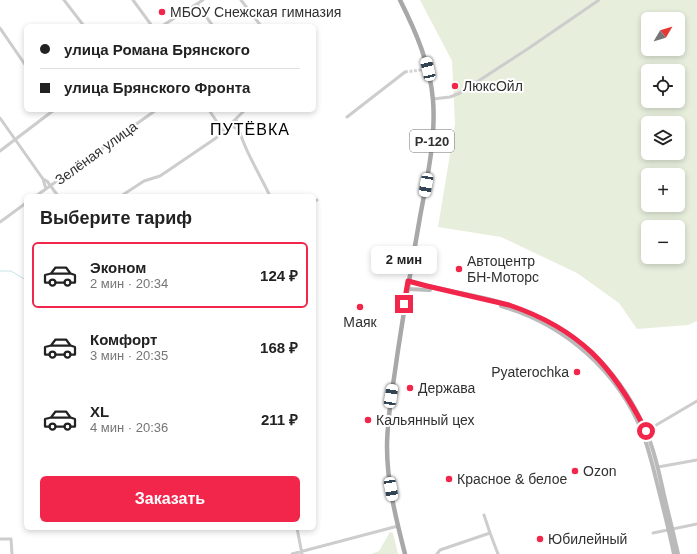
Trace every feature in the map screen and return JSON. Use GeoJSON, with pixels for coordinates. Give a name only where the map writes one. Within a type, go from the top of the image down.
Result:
{"type":"FeatureCollection","features":[{"type":"Feature","properties":{"kind":"main road","name":"Р-120"},"geometry":{"type":"LineString","coordinates":[[400,0],[421,45],[428,69],[433,99],[433,130],[428,171],[408,281],[390,408],[387,441],[388,477],[405,554]]}},
{"type":"Feature","properties":{"kind":"main road"},"geometry":{"type":"LineString","coordinates":[[408,281],[516,307],[542,318],[564,330],[588,348],[608,369],[632,403],[646,431],[658,467],[674,554]]}},
{"type":"Feature","properties":{"kind":"main road"},"geometry":{"type":"LineString","coordinates":[[407,288],[424,289],[509,308],[552,328],[580,347],[594,359],[617,387],[629,405],[643,433],[678,554]]}},
{"type":"Feature","properties":{"kind":"street"},"geometry":{"type":"LineString","coordinates":[[64,0],[82,24]]}},
{"type":"Feature","properties":{"kind":"street"},"geometry":{"type":"LineString","coordinates":[[133,0],[151,24]]}},
{"type":"Feature","properties":{"kind":"street"},"geometry":{"type":"LineString","coordinates":[[165,24],[203,0]]}},
{"type":"Feature","properties":{"kind":"street"},"geometry":{"type":"LineString","coordinates":[[240,0],[259,24]]}},
{"type":"Feature","properties":{"kind":"street"},"geometry":{"type":"LineString","coordinates":[[433,99],[460,93],[599,0]]}},
{"type":"Feature","properties":{"kind":"street"},"geometry":{"type":"LineString","coordinates":[[197,4],[212,24]]}},
{"type":"Feature","properties":{"kind":"street"},"geometry":{"type":"LineString","coordinates":[[0,28],[24,63]]}},
{"type":"Feature","properties":{"kind":"street"},"geometry":{"type":"LineString","coordinates":[[347,117],[405,72]]}},
{"type":"Feature","properties":{"kind":"street"},"geometry":{"type":"LineString","coordinates":[[0,151],[51,112]]}},
{"type":"Feature","properties":{"kind":"street","name":"Зелёная улица"},"geometry":{"type":"LineString","coordinates":[[39,194],[153,112]]}},
{"type":"Feature","properties":{"kind":"street"},"geometry":{"type":"LineString","coordinates":[[210,112],[223,131]]}},
{"type":"Feature","properties":{"kind":"street"},"geometry":{"type":"LineString","coordinates":[[124,194],[144,181],[160,176],[216,138],[243,112]]}},
{"type":"Feature","properties":{"kind":"street"},"geometry":{"type":"LineString","coordinates":[[0,118],[43,179],[46,189]]}},
{"type":"Feature","properties":{"kind":"street"},"geometry":{"type":"LineString","coordinates":[[236,119],[245,146],[269,194]]}},
{"type":"Feature","properties":{"kind":"street"},"geometry":{"type":"LineString","coordinates":[[228,126],[232,126],[239,130]]}},
{"type":"Feature","properties":{"kind":"street"},"geometry":{"type":"LineString","coordinates":[[43,179],[51,185],[57,194]]}},
{"type":"Feature","properties":{"kind":"street"},"geometry":{"type":"LineString","coordinates":[[0,222],[24,204]]}},
{"type":"Feature","properties":{"kind":"street"},"geometry":{"type":"LineString","coordinates":[[646,431],[697,401]]}},
{"type":"Feature","properties":{"kind":"street"},"geometry":{"type":"LineString","coordinates":[[658,467],[697,460]]}},
{"type":"Feature","properties":{"kind":"street"},"geometry":{"type":"LineString","coordinates":[[484,516],[498,554]]}},
{"type":"Feature","properties":{"kind":"street"},"geometry":{"type":"LineString","coordinates":[[654,533],[697,524]]}},
{"type":"Feature","properties":{"kind":"street"},"geometry":{"type":"LineString","coordinates":[[292,554],[301,553],[398,526]]}},
{"type":"Feature","properties":{"kind":"street"},"geometry":{"type":"LineString","coordinates":[[297,530],[301,553]]}},
{"type":"Feature","properties":{"kind":"street"},"geometry":{"type":"LineString","coordinates":[[437,554],[440,550],[490,532]]}},
{"type":"Feature","properties":{"kind":"street"},"geometry":{"type":"LineString","coordinates":[[0,539],[11,539],[12,554]]}},
{"type":"Feature","properties":{"kind":"green space"},"geometry":{"type":"Polygon","coordinates":[[[420,0],[697,0],[697,321],[688,325],[637,329],[619,303],[577,273],[501,237],[438,227],[455,124],[452,61],[420,0]]]}},
{"type":"Feature","properties":{"kind":"green space"},"geometry":{"type":"Polygon","coordinates":[[[390,532],[393,533],[398,554],[371,554],[379,551],[390,532]]]}},
{"type":"Feature","properties":{"kind":"waterway"},"geometry":{"type":"LineString","coordinates":[[0,271],[11,271],[24,279]]}},
{"type":"Feature","properties":{"kind":"tunnel"},"geometry":{"type":"LineString","coordinates":[[405,72],[428,69]]}},
{"type":"Feature","properties":{"kind":"place","name":"МБОУ Снежская гимназия"},"geometry":{"type":"Point","coordinates":[162,12]}},
{"type":"Feature","properties":{"kind":"place","name":"ЛюксОйл"},"geometry":{"type":"Point","coordinates":[455,86]}},
{"type":"Feature","properties":{"kind":"place","name":"Автоцентр БН-Моторс"},"geometry":{"type":"Point","coordinates":[459,269]}},
{"type":"Feature","properties":{"kind":"place","name":"Маяк"},"geometry":{"type":"Point","coordinates":[360,307]}},
{"type":"Feature","properties":{"kind":"place","name":"Pyaterochka"},"geometry":{"type":"Point","coordinates":[577,372]}},
{"type":"Feature","properties":{"kind":"place","name":"Держава"},"geometry":{"type":"Point","coordinates":[410,388]}},
{"type":"Feature","properties":{"kind":"place","name":"Кальянный цех"},"geometry":{"type":"Point","coordinates":[368,420]}},
{"type":"Feature","properties":{"kind":"place","name":"Ozon"},"geometry":{"type":"Point","coordinates":[575,471]}},
{"type":"Feature","properties":{"kind":"place","name":"Красное & белое"},"geometry":{"type":"Point","coordinates":[449,479]}},
{"type":"Feature","properties":{"kind":"place","name":"Юбилейный"},"geometry":{"type":"Point","coordinates":[540,539]}},
{"type":"Feature","properties":{"kind":"district","name":"ПУТЁВКА"},"geometry":{"type":"Point","coordinates":[250,129]}},
{"type":"Feature","properties":{"kind":"route"},"geometry":{"type":"LineString","coordinates":[[404,304],[408,281],[509,305],[542,318],[564,330],[597,356],[632,403],[646,431]]}}]}
